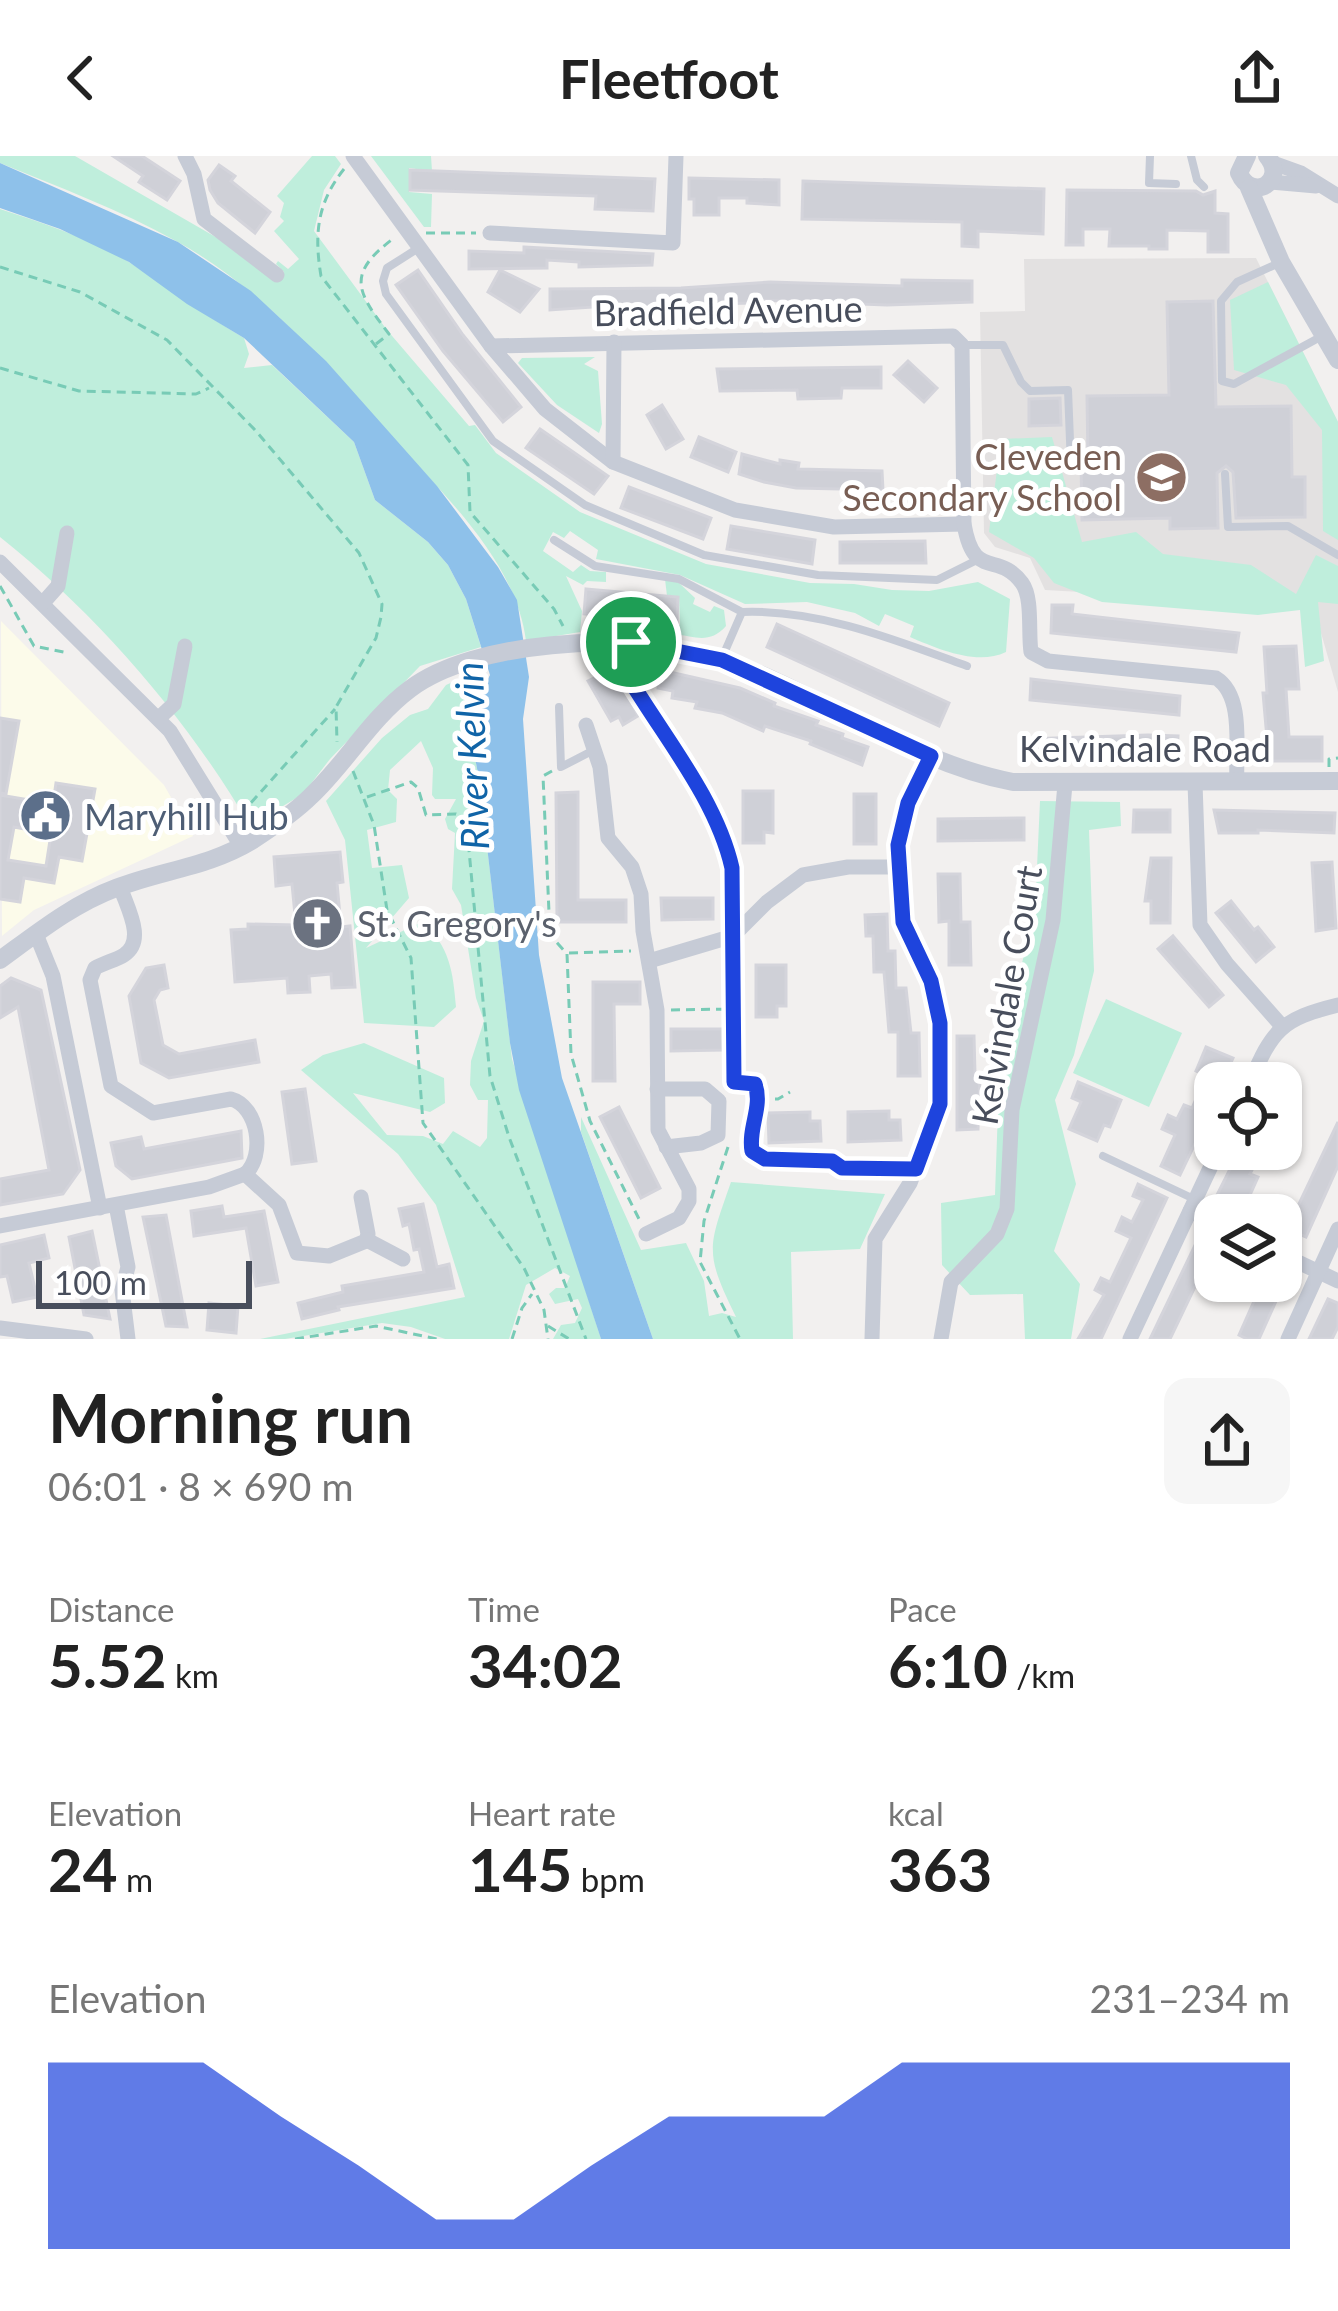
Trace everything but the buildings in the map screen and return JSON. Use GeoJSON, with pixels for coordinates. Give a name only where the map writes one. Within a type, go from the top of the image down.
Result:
{"type":"FeatureCollection","features":[{"type":"Feature","properties":{"kind":"street"},"geometry":{"type":"LineString","coordinates":[[185,156],[204,219],[277,275]]}},
{"type":"Feature","properties":{"kind":"street"},"geometry":{"type":"LineString","coordinates":[[354,156],[423,240],[491,346],[545,409],[613,462],[735,510],[834,527],[964,524]]}},
{"type":"Feature","properties":{"kind":"street"},"geometry":{"type":"LineString","coordinates":[[490,233],[673,243],[676,156]]}},
{"type":"Feature","properties":{"kind":"street"},"geometry":{"type":"LineString","coordinates":[[1236,160],[1240,179],[1301,173],[1338,196]]}},
{"type":"Feature","properties":{"kind":"street"},"geometry":{"type":"LineString","coordinates":[[1265,175],[1262,219],[1281,262],[1330,337],[1338,360]]}},
{"type":"Feature","properties":{"kind":"street","name":"Bradfield Avenue"},"geometry":{"type":"LineString","coordinates":[[491,346],[953,336],[962,345]]}},
{"type":"Feature","properties":{"kind":"street"},"geometry":{"type":"LineString","coordinates":[[613,462],[614,342]]}},
{"type":"Feature","properties":{"kind":"street"},"geometry":{"type":"LineString","coordinates":[[962,345],[968,548],[977,560],[1007,570],[1021,581],[1031,652],[1048,661],[1216,678],[1229,686],[1234,700],[1237,782]]}},
{"type":"Feature","properties":{"kind":"street"},"geometry":{"type":"LineString","coordinates":[[43,603],[57,587],[67,533]]}},
{"type":"Feature","properties":{"kind":"street"},"geometry":{"type":"LineString","coordinates":[[0,562],[159,718],[199,772],[241,847]]}},
{"type":"Feature","properties":{"kind":"street"},"geometry":{"type":"LineString","coordinates":[[631,642],[633,685],[662,732]]}},
{"type":"Feature","properties":{"kind":"street","name":"Kelvindale Road"},"geometry":{"type":"LineString","coordinates":[[0,960],[80,904],[120,886],[200,866],[241,847],[299,806],[410,689],[465,662],[572,643],[631,642],[722,660],[931,756],[992,778],[1065,784],[1338,781]]}},
{"type":"Feature","properties":{"kind":"street"},"geometry":{"type":"LineString","coordinates":[[159,718],[174,704],[185,646]]}},
{"type":"Feature","properties":{"kind":"street"},"geometry":{"type":"LineString","coordinates":[[586,725],[603,779],[608,838],[638,879],[657,1010],[658,1130],[685,1178],[689,1202],[680,1218],[646,1234]]}},
{"type":"Feature","properties":{"kind":"street"},"geometry":{"type":"LineString","coordinates":[[872,1339],[874,1239],[916,1169],[940,1104],[940,1023],[931,981],[903,922],[898,867],[908,803],[931,756]]}},
{"type":"Feature","properties":{"kind":"street"},"geometry":{"type":"LineString","coordinates":[[1195,783],[1200,925],[1281,1025]]}},
{"type":"Feature","properties":{"kind":"street","name":"Kelvindale Court"},"geometry":{"type":"LineString","coordinates":[[941,1339],[951,1282],[997,1234],[1006,1209],[1012,1110],[1053,920],[1065,784]]}},
{"type":"Feature","properties":{"kind":"street"},"geometry":{"type":"LineString","coordinates":[[647,954],[715,944],[733,936],[803,875],[848,867],[898,867]]}},
{"type":"Feature","properties":{"kind":"street"},"geometry":{"type":"LineString","coordinates":[[0,1226],[209,1187],[245,1174],[255,1165],[251,1114],[245,1104],[231,1099],[153,1113],[112,1088],[91,980],[95,968],[125,955],[135,943],[136,932],[120,886]]}},
{"type":"Feature","properties":{"kind":"street"},"geometry":{"type":"LineString","coordinates":[[36,934],[51,969],[128,1270],[122,1290],[128,1339]]}},
{"type":"Feature","properties":{"kind":"street"},"geometry":{"type":"LineString","coordinates":[[1261,1062],[1281,1025],[1338,1005]]}},
{"type":"Feature","properties":{"kind":"street"},"geometry":{"type":"LineString","coordinates":[[656,1089],[705,1088],[719,1101],[718,1135],[701,1143],[666,1147]]}},
{"type":"Feature","properties":{"kind":"street"},"geometry":{"type":"LineString","coordinates":[[1130,1339],[1209,1170]]}},
{"type":"Feature","properties":{"kind":"street"},"geometry":{"type":"LineString","coordinates":[[245,1174],[279,1205],[296,1253],[329,1256],[367,1240]]}},
{"type":"Feature","properties":{"kind":"street"},"geometry":{"type":"LineString","coordinates":[[361,1198],[367,1240]]}},
{"type":"Feature","properties":{"kind":"street"},"geometry":{"type":"LineString","coordinates":[[1288,1339],[1338,1229]]}},
{"type":"Feature","properties":{"kind":"street"},"geometry":{"type":"LineString","coordinates":[[367,1240],[404,1259]]}},
{"type":"Feature","properties":{"kind":"street"},"geometry":{"type":"LineString","coordinates":[[1302,1264],[1338,1281]]}},
{"type":"Feature","properties":{"kind":"street"},"geometry":{"type":"LineString","coordinates":[[0,1328],[86,1339]]}},
{"type":"Feature","properties":{"kind":"lane"},"geometry":{"type":"LineString","coordinates":[[1150,156],[1149,183],[1176,184]]}},
{"type":"Feature","properties":{"kind":"lane"},"geometry":{"type":"LineString","coordinates":[[1191,156],[1197,180],[1204,187]]}},
{"type":"Feature","properties":{"kind":"lane"},"geometry":{"type":"LineString","coordinates":[[423,240],[387,268],[383,288],[393,305],[493,441],[585,505],[704,555],[818,575],[937,580],[977,560]]}},
{"type":"Feature","properties":{"kind":"lane"},"geometry":{"type":"LineString","coordinates":[[1281,262],[1237,282],[1221,301],[1222,381],[1234,385],[1330,337]]}},
{"type":"Feature","properties":{"kind":"lane"},"geometry":{"type":"LineString","coordinates":[[962,345],[1003,345],[1030,391],[1069,391],[1071,466]]}},
{"type":"Feature","properties":{"kind":"lane"},"geometry":{"type":"LineString","coordinates":[[1225,474],[1228,526],[1288,526],[1338,554]]}},
{"type":"Feature","properties":{"kind":"lane"},"geometry":{"type":"LineString","coordinates":[[554,540],[595,566],[679,579],[742,612],[768,611],[872,631],[967,666]]}},
{"type":"Feature","properties":{"kind":"lane"},"geometry":{"type":"LineString","coordinates":[[722,660],[742,612]]}},
{"type":"Feature","properties":{"kind":"lane"},"geometry":{"type":"LineString","coordinates":[[559,707],[561,767],[595,750]]}},
{"type":"Feature","properties":{"kind":"lane"},"geometry":{"type":"LineString","coordinates":[[1103,1156],[1193,1205]]}},
{"type":"Feature","properties":{"kind":"path"},"geometry":{"type":"LineString","coordinates":[[354,156],[327,191],[315,237],[321,276],[468,465],[470,512],[554,609],[572,643]]}},
{"type":"Feature","properties":{"kind":"path"},"geometry":{"type":"LineString","coordinates":[[423,240],[462,232]]}},
{"type":"Feature","properties":{"kind":"path"},"geometry":{"type":"LineString","coordinates":[[0,267],[106,303],[167,340],[300,483],[370,573],[382,604],[376,638],[336,707],[262,794],[229,825]]}},
{"type":"Feature","properties":{"kind":"path"},"geometry":{"type":"LineString","coordinates":[[0,368],[91,392],[196,394],[212,386]]}},
{"type":"Feature","properties":{"kind":"path"},"geometry":{"type":"LineString","coordinates":[[0,586],[34,646],[74,654],[84,644]]}},
{"type":"Feature","properties":{"kind":"path"},"geometry":{"type":"LineString","coordinates":[[336,707],[338,750],[366,798],[383,896],[411,958],[423,1123],[520,1262],[547,1325],[548,1339]]}},
{"type":"Feature","properties":{"kind":"path"},"geometry":{"type":"LineString","coordinates":[[662,732],[694,780],[728,849],[732,868],[734,1082],[730,1095]]}},
{"type":"Feature","properties":{"kind":"path"},"geometry":{"type":"LineString","coordinates":[[561,767],[543,776],[550,935],[567,954],[572,1054],[590,1121],[646,1234]]}},
{"type":"Feature","properties":{"kind":"path"},"geometry":{"type":"LineString","coordinates":[[366,798],[411,782],[418,788],[426,815],[466,818],[490,1076],[586,1339]]}},
{"type":"Feature","properties":{"kind":"path"},"geometry":{"type":"LineString","coordinates":[[567,954],[647,954]]}},
{"type":"Feature","properties":{"kind":"path"},"geometry":{"type":"LineString","coordinates":[[657,1010],[734,1009]]}},
{"type":"Feature","properties":{"kind":"path"},"geometry":{"type":"LineString","coordinates":[[734,1082],[755,1084],[760,1099],[750,1139],[752,1151],[765,1159],[832,1161],[842,1168],[916,1169]]}},
{"type":"Feature","properties":{"kind":"path"},"geometry":{"type":"LineString","coordinates":[[760,1099],[778,1100],[790,1092]]}},
{"type":"Feature","properties":{"kind":"path"},"geometry":{"type":"LineString","coordinates":[[731,1136],[704,1221],[700,1262],[740,1339]]}},
{"type":"Feature","properties":{"kind":"path"},"geometry":{"type":"LineString","coordinates":[[512,1339],[522,1308],[533,1293]]}},
{"type":"Feature","properties":{"kind":"path"},"geometry":{"type":"LineString","coordinates":[[547,1325],[569,1339]]}},
{"type":"Feature","properties":{"kind":"path"},"geometry":{"type":"LineString","coordinates":[[295,1339],[380,1326],[437,1339]]}},
{"type":"Feature","properties":{"kind":"shaded area","name":"Cleveden Secondary School"},"geometry":{"type":"Polygon","coordinates":[[[1256,258],[1338,422],[1338,692],[1313,605],[1045,590],[1030,558],[995,547],[984,533],[980,312],[1025,311],[1024,259],[1256,258]]]}},
{"type":"Feature","properties":{"kind":"shaded area"},"geometry":{"type":"Polygon","coordinates":[[[1,621],[164,785],[193,836],[34,910],[2,936],[1,621]]]}},
{"type":"Feature","properties":{"kind":"green space"},"geometry":{"type":"Polygon","coordinates":[[[0,156],[75,156],[233,247],[277,279],[284,272],[278,261],[288,269],[299,259],[274,231],[284,221],[280,217],[284,203],[277,196],[312,156],[335,156],[341,164],[324,190],[314,231],[387,330],[496,453],[580,512],[706,564],[810,583],[892,590],[929,591],[978,582],[1010,599],[1006,652],[970,657],[945,651],[910,637],[914,626],[885,614],[879,626],[855,613],[807,602],[745,604],[680,575],[596,559],[598,550],[570,531],[564,538],[553,532],[543,551],[573,572],[581,565],[606,572],[606,582],[583,585],[566,576],[582,611],[580,632],[526,641],[508,584],[475,531],[266,305],[176,241],[0,163],[0,156]]]}},
{"type":"Feature","properties":{"kind":"green space"},"geometry":{"type":"Polygon","coordinates":[[[371,156],[431,156],[432,171],[409,168],[409,192],[432,194],[431,227],[424,227],[371,156]]]}},
{"type":"Feature","properties":{"kind":"green space"},"geometry":{"type":"Polygon","coordinates":[[[0,209],[117,255],[244,338],[249,354],[244,368],[272,365],[354,442],[375,500],[428,542],[448,565],[466,599],[481,647],[420,666],[330,759],[303,794],[250,826],[198,746],[138,670],[72,600],[0,537],[0,209]]]}},
{"type":"Feature","properties":{"kind":"green space"},"geometry":{"type":"Polygon","coordinates":[[[1268,282],[1338,422],[1338,540],[1323,531],[1322,430],[1286,385],[1234,370],[1230,300],[1268,282]]]}},
{"type":"Feature","properties":{"kind":"green space"},"geometry":{"type":"Polygon","coordinates":[[[595,357],[584,364],[598,371],[599,433],[557,405],[518,363],[522,358],[595,357]]]}},
{"type":"Feature","properties":{"kind":"green space"},"geometry":{"type":"Polygon","coordinates":[[[1052,437],[1082,542],[1136,532],[1163,554],[1251,565],[1296,594],[1316,555],[1338,566],[1338,604],[1318,602],[1324,661],[1305,667],[1300,610],[1258,615],[1102,602],[1054,583],[1034,558],[989,532],[1001,439],[1052,437]]]}},
{"type":"Feature","properties":{"kind":"green space"},"geometry":{"type":"Polygon","coordinates":[[[665,579],[678,582],[695,598],[693,604],[710,612],[714,606],[724,610],[726,626],[708,637],[675,634],[675,625],[680,625],[679,597],[667,596],[665,579]]]}},
{"type":"Feature","properties":{"kind":"green space"},"geometry":{"type":"Polygon","coordinates":[[[466,676],[483,677],[467,719],[479,778],[512,1059],[601,1339],[553,1339],[561,1325],[575,1323],[582,1308],[578,1299],[555,1304],[549,1294],[565,1288],[570,1276],[555,1268],[526,1285],[509,1339],[445,1339],[382,1323],[260,1339],[465,1297],[436,1205],[398,1154],[301,1070],[323,1055],[364,1043],[444,1078],[445,1103],[430,1112],[353,1093],[387,1135],[423,1136],[443,1144],[453,1131],[480,1147],[487,1138],[488,1100],[478,1100],[470,1085],[471,1061],[484,1021],[461,905],[452,889],[455,833],[445,819],[456,799],[432,795],[433,768],[421,741],[390,770],[388,790],[397,799],[396,822],[367,830],[372,868],[402,865],[409,898],[366,948],[422,922],[439,940],[448,960],[456,1007],[434,1027],[364,1023],[345,840],[326,801],[382,738],[410,715],[428,709],[446,685],[466,676]]]}},
{"type":"Feature","properties":{"kind":"green space"},"geometry":{"type":"Polygon","coordinates":[[[1040,801],[1120,802],[1121,826],[1089,830],[1094,971],[1074,1055],[1055,1100],[1076,1184],[1054,1251],[1080,1284],[1071,1339],[1025,1339],[1023,1294],[970,1295],[942,1265],[941,1203],[995,1195],[1000,1051],[1035,911],[1040,801]]]}},
{"type":"Feature","properties":{"kind":"green space"},"geometry":{"type":"Polygon","coordinates":[[[1106,999],[1182,1033],[1149,1107],[1073,1073],[1106,999]]]}},
{"type":"Feature","properties":{"kind":"green space"},"geometry":{"type":"Polygon","coordinates":[[[581,1117],[641,1250],[686,1243],[704,1281],[709,1316],[736,1317],[718,1278],[713,1250],[731,1182],[885,1194],[860,1249],[791,1252],[793,1339],[653,1339],[581,1132],[581,1117]]]}},
{"type":"Feature","properties":{"kind":"water","name":"River Kelvin"},"geometry":{"type":"Polygon","coordinates":[[[0,163],[178,242],[251,291],[326,361],[437,486],[517,600],[529,677],[523,719],[539,955],[562,1078],[653,1339],[601,1339],[519,1090],[479,778],[467,719],[490,675],[466,599],[448,565],[428,542],[375,500],[354,442],[244,338],[129,262],[60,229],[0,208],[0,163]]]}},
{"type":"Feature","properties":{"kind":"place","name":"Cleveden Secondary School"},"geometry":{"type":"Point","coordinates":[1161,477]}},
{"type":"Feature","properties":{"kind":"place","name":"Maryhill Hub"},"geometry":{"type":"Point","coordinates":[45,816]}},
{"type":"Feature","properties":{"kind":"place","name":"St. Gregory's"},"geometry":{"type":"Point","coordinates":[318,923]}},
{"type":"Feature","properties":{"kind":"route"},"geometry":{"type":"LineString","coordinates":[[631,642],[722,660],[931,756],[908,803],[898,845],[903,922],[931,981],[940,1023],[940,1104],[916,1169],[842,1168],[832,1161],[765,1159],[752,1151],[750,1139],[760,1099],[755,1084],[734,1082],[728,849],[694,780],[633,685],[631,642]]}}]}
